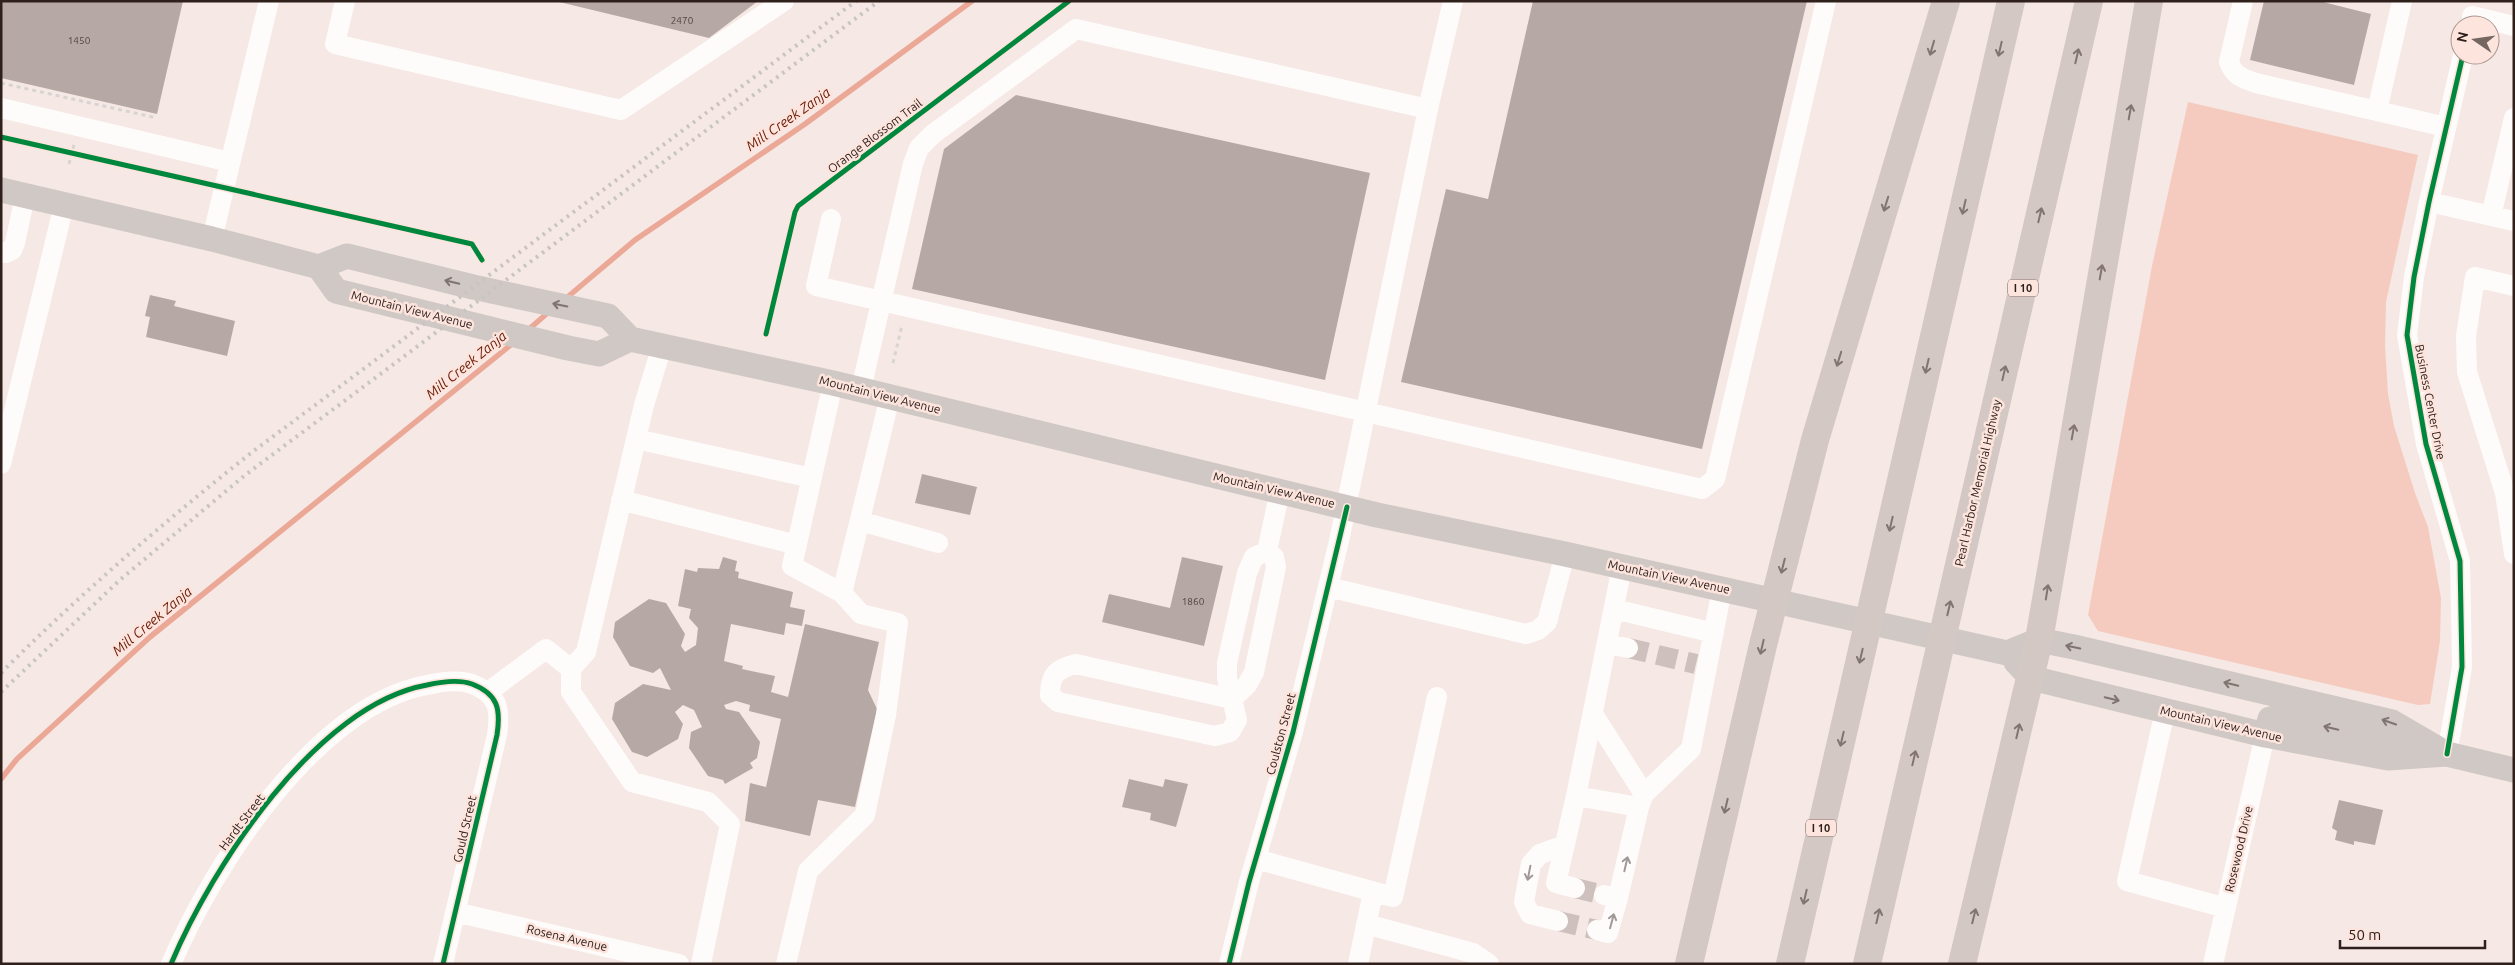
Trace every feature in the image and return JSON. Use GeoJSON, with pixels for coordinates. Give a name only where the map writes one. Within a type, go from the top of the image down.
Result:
{"type":"FeatureCollection","features":[{"type":"Feature","properties":{"kind":"highway"},"geometry":{"type":"LineString","coordinates":[[1689,964],[1774,600],[1815,440],[1946,1]]}},
{"type":"Feature","properties":{"kind":"highway","name":"I 10"},"geometry":{"type":"LineString","coordinates":[[1790,964],[2011,1]]}},
{"type":"Feature","properties":{"kind":"highway","name":"Pearl Harbor Memorial Highway"},"geometry":{"type":"LineString","coordinates":[[1867,964],[2089,1]]}},
{"type":"Feature","properties":{"kind":"highway"},"geometry":{"type":"LineString","coordinates":[[1962,964],[2039,640],[2149,1]]}},
{"type":"Feature","properties":{"kind":"main road"},"geometry":{"type":"LineString","coordinates":[[1,190],[212,239],[319,267],[347,256],[608,316],[630,339]]}},
{"type":"Feature","properties":{"kind":"main road","name":"Mountain View Avenue"},"geometry":{"type":"LineString","coordinates":[[319,267],[336,291],[568,348],[599,354],[630,339],[833,383],[1346,507],[1566,554],[2007,653]]}},
{"type":"Feature","properties":{"kind":"main road","name":"Mountain View Avenue"},"geometry":{"type":"LineString","coordinates":[[2039,640],[2392,722],[2447,754],[2514,770]]}},
{"type":"Feature","properties":{"kind":"main road"},"geometry":{"type":"LineString","coordinates":[[2031,678],[2007,653],[2039,640]]}},
{"type":"Feature","properties":{"kind":"main road","name":"Mountain View Avenue"},"geometry":{"type":"LineString","coordinates":[[2031,678],[2264,735],[2388,758],[2447,754]]}},
{"type":"Feature","properties":{"kind":"street"},"geometry":{"type":"LineString","coordinates":[[212,239],[269,1]]}},
{"type":"Feature","properties":{"kind":"street"},"geometry":{"type":"LineString","coordinates":[[345,1],[335,44],[621,110],[784,1]]}},
{"type":"Feature","properties":{"kind":"street","name":"Coulston Street"},"geometry":{"type":"LineString","coordinates":[[1229,964],[1256,859],[1293,732],[1328,586],[1428,109],[1453,1]]}},
{"type":"Feature","properties":{"kind":"street"},"geometry":{"type":"LineString","coordinates":[[831,219],[816,286],[1702,488],[1715,479],[1826,1]]}},
{"type":"Feature","properties":{"kind":"street"},"geometry":{"type":"LineString","coordinates":[[2243,1],[2230,62],[2232,71],[2237,76],[2256,83],[2446,128]]}},
{"type":"Feature","properties":{"kind":"street"},"geometry":{"type":"LineString","coordinates":[[2378,111],[2402,1]]}},
{"type":"Feature","properties":{"kind":"street"},"geometry":{"type":"LineString","coordinates":[[2472,14],[2514,26]]}},
{"type":"Feature","properties":{"kind":"street"},"geometry":{"type":"LineString","coordinates":[[861,390],[913,164],[919,148],[933,134],[1076,29],[1428,109]]}},
{"type":"Feature","properties":{"kind":"street","name":"Business Center Drive"},"geometry":{"type":"LineString","coordinates":[[2447,754],[2462,666],[2460,561],[2426,444],[2407,334],[2414,277],[2461,65]]}},
{"type":"Feature","properties":{"kind":"street"},"geometry":{"type":"LineString","coordinates":[[1,108],[230,162]]}},
{"type":"Feature","properties":{"kind":"street"},"geometry":{"type":"LineString","coordinates":[[2491,216],[2514,118]]}},
{"type":"Feature","properties":{"kind":"street"},"geometry":{"type":"LineString","coordinates":[[1,252],[6,253],[12,250],[15,243],[25,196]]}},
{"type":"Feature","properties":{"kind":"street"},"geometry":{"type":"LineString","coordinates":[[2429,202],[2514,221]]}},
{"type":"Feature","properties":{"kind":"street"},"geometry":{"type":"LineString","coordinates":[[1,464],[64,205]]}},
{"type":"Feature","properties":{"kind":"street"},"geometry":{"type":"LineString","coordinates":[[2514,286],[2475,277],[2466,336],[2467,372],[2504,493],[2514,554]]}},
{"type":"Feature","properties":{"kind":"street"},"geometry":{"type":"LineString","coordinates":[[662,346],[636,439],[586,652],[572,669],[571,692],[632,782],[708,802],[730,824],[701,964]]}},
{"type":"Feature","properties":{"kind":"street"},"geometry":{"type":"LineString","coordinates":[[786,964],[808,871],[865,815],[886,715],[898,623],[862,614],[842,593],[792,566],[833,383]]}},
{"type":"Feature","properties":{"kind":"street"},"geometry":{"type":"LineString","coordinates":[[842,593],[890,397]]}},
{"type":"Feature","properties":{"kind":"street"},"geometry":{"type":"LineString","coordinates":[[636,439],[812,478]]}},
{"type":"Feature","properties":{"kind":"street"},"geometry":{"type":"LineString","coordinates":[[1267,551],[1280,491]]}},
{"type":"Feature","properties":{"kind":"street"},"geometry":{"type":"LineString","coordinates":[[621,500],[797,545]]}},
{"type":"Feature","properties":{"kind":"street"},"geometry":{"type":"LineString","coordinates":[[860,521],[938,543]]}},
{"type":"Feature","properties":{"kind":"street"},"geometry":{"type":"LineString","coordinates":[[1232,699],[1076,664],[1057,672],[1050,682],[1050,695],[1058,702],[1215,736],[1230,732],[1237,720],[1232,699],[1227,678],[1227,663],[1247,573],[1254,557],[1267,551]]}},
{"type":"Feature","properties":{"kind":"street"},"geometry":{"type":"LineString","coordinates":[[1232,699],[1247,685],[1254,672],[1276,567],[1274,557],[1267,551]]}},
{"type":"Feature","properties":{"kind":"street"},"geometry":{"type":"LineString","coordinates":[[1328,586],[1526,634],[1538,630],[1546,622],[1566,554]]}},
{"type":"Feature","properties":{"kind":"street"},"geometry":{"type":"LineString","coordinates":[[1575,888],[1556,883],[1576,796],[1622,567]]}},
{"type":"Feature","properties":{"kind":"street"},"geometry":{"type":"LineString","coordinates":[[1597,930],[1608,933],[1611,896],[1642,800],[1691,748],[1702,665],[1714,632],[1722,589]]}},
{"type":"Feature","properties":{"kind":"street"},"geometry":{"type":"LineString","coordinates":[[1614,609],[1714,632]]}},
{"type":"Feature","properties":{"kind":"street"},"geometry":{"type":"LineString","coordinates":[[1607,644],[1628,648]]}},
{"type":"Feature","properties":{"kind":"street"},"geometry":{"type":"LineString","coordinates":[[491,696],[546,649],[572,669]]}},
{"type":"Feature","properties":{"kind":"street","name":"Hardt Street"},"geometry":{"type":"LineString","coordinates":[[171,964],[186,928],[235,844],[299,767],[358,713],[382,698],[405,688],[458,681],[470,683],[491,696]]}},
{"type":"Feature","properties":{"kind":"street","name":"Gould Street"},"geometry":{"type":"LineString","coordinates":[[442,964],[498,735],[500,715],[491,696]]}},
{"type":"Feature","properties":{"kind":"street"},"geometry":{"type":"LineString","coordinates":[[1256,859],[1321,879],[1393,897],[1437,697]]}},
{"type":"Feature","properties":{"kind":"street"},"geometry":{"type":"LineString","coordinates":[[2165,711],[2127,880],[2226,908]]}},
{"type":"Feature","properties":{"kind":"street"},"geometry":{"type":"LineString","coordinates":[[1592,714],[1642,800]]}},
{"type":"Feature","properties":{"kind":"street","name":"Rosewood Drive"},"geometry":{"type":"LineString","coordinates":[[2213,964],[2264,735]]}},
{"type":"Feature","properties":{"kind":"street"},"geometry":{"type":"LineString","coordinates":[[1576,796],[1642,800]]}},
{"type":"Feature","properties":{"kind":"street"},"geometry":{"type":"LineString","coordinates":[[1558,921],[1530,914],[1524,902],[1531,864],[1540,854],[1565,845]]}},
{"type":"Feature","properties":{"kind":"street"},"geometry":{"type":"LineString","coordinates":[[1358,964],[1374,892]]}},
{"type":"Feature","properties":{"kind":"street","name":"Rosena Avenue"},"geometry":{"type":"LineString","coordinates":[[455,912],[679,964]]}},
{"type":"Feature","properties":{"kind":"street"},"geometry":{"type":"LineString","coordinates":[[1366,924],[1473,953],[1489,964]]}},
{"type":"Feature","properties":{"kind":"path"},"geometry":{"type":"LineString","coordinates":[[1,83],[157,118]]}},
{"type":"Feature","properties":{"kind":"path"},"geometry":{"type":"LineString","coordinates":[[63,151],[82,155]]}},
{"type":"Feature","properties":{"kind":"shaded area"},"geometry":{"type":"Polygon","coordinates":[[[2188,102],[2418,155],[2386,302],[2385,346],[2388,394],[2394,426],[2428,527],[2441,598],[2440,641],[2430,704],[2418,705],[2098,631],[2088,615],[2152,266],[2188,102]]]}},
{"type":"Feature","properties":{"kind":"building"},"geometry":{"type":"Polygon","coordinates":[[[1,1],[183,1],[157,114],[1,78],[1,1]]]}},
{"type":"Feature","properties":{"kind":"building"},"geometry":{"type":"Polygon","coordinates":[[[555,1],[758,1],[709,38],[555,1]]]}},
{"type":"Feature","properties":{"kind":"building"},"geometry":{"type":"Polygon","coordinates":[[[1533,1],[1807,1],[1702,449],[1401,382],[1446,189],[1488,199],[1533,1]]]}},
{"type":"Feature","properties":{"kind":"building"},"geometry":{"type":"Polygon","coordinates":[[[2264,1],[2319,1],[2371,14],[2354,85],[2250,60],[2264,1]]]}},
{"type":"Feature","properties":{"kind":"building"},"geometry":{"type":"Polygon","coordinates":[[[1016,95],[1370,173],[1325,380],[912,289],[944,149],[1016,95]]]}},
{"type":"Feature","properties":{"kind":"building"},"geometry":{"type":"Polygon","coordinates":[[[150,295],[176,301],[174,306],[235,321],[227,356],[146,337],[150,317],[145,316],[150,295]]]}},
{"type":"Feature","properties":{"kind":"building"},"geometry":{"type":"Polygon","coordinates":[[[922,474],[977,487],[970,515],[915,503],[922,474]]]}},
{"type":"Feature","properties":{"kind":"building"},"geometry":{"type":"Polygon","coordinates":[[[723,557],[737,561],[735,571],[739,572],[738,578],[793,592],[790,607],[805,610],[802,626],[786,623],[784,635],[731,624],[724,661],[743,666],[742,669],[775,676],[771,692],[788,697],[805,624],[879,642],[868,690],[877,709],[855,807],[818,800],[810,836],[745,821],[750,783],[766,787],[781,719],[749,711],[750,705],[736,701],[724,705],[726,709],[739,712],[760,742],[757,758],[750,763],[753,768],[725,784],[723,780],[708,776],[689,748],[691,732],[702,727],[694,710],[683,705],[675,712],[683,724],[678,739],[647,757],[632,752],[612,719],[615,703],[643,684],[671,690],[660,668],[653,673],[630,666],[613,637],[615,622],[649,599],[666,603],[685,634],[681,646],[685,652],[696,645],[698,628],[689,618],[691,609],[678,606],[685,569],[697,572],[698,568],[719,569],[723,557]]]}},
{"type":"Feature","properties":{"kind":"building"},"geometry":{"type":"Polygon","coordinates":[[[1182,557],[1223,566],[1204,646],[1102,622],[1109,594],[1170,608],[1182,557]]]}},
{"type":"Feature","properties":{"kind":"building"},"geometry":{"type":"Polygon","coordinates":[[[1129,779],[1163,787],[1165,779],[1188,784],[1176,827],[1150,820],[1151,813],[1122,807],[1129,779]]]}},
{"type":"Feature","properties":{"kind":"building"},"geometry":{"type":"Polygon","coordinates":[[[2339,800],[2383,810],[2375,845],[2354,841],[2354,845],[2335,840],[2337,831],[2332,828],[2339,800]]]}},
{"type":"Feature","properties":{"kind":"waterway","name":"Mill Creek Zanja"},"geometry":{"type":"LineString","coordinates":[[564,300],[635,240],[805,124],[972,1]]}},
{"type":"Feature","properties":{"kind":"waterway","name":"Mill Creek Zanja"},"geometry":{"type":"LineString","coordinates":[[528,330],[551,310]]}},
{"type":"Feature","properties":{"kind":"waterway","name":"Mill Creek Zanja"},"geometry":{"type":"LineString","coordinates":[[1,779],[17,759],[150,637],[513,343]]}},
{"type":"Feature","properties":{"kind":"tunnel"},"geometry":{"type":"LineString","coordinates":[[1628,648],[1696,664]]}},
{"type":"Feature","properties":{"kind":"tunnel"},"geometry":{"type":"LineString","coordinates":[[1575,888],[1604,895]]}},
{"type":"Feature","properties":{"kind":"tunnel"},"geometry":{"type":"LineString","coordinates":[[1558,921],[1597,930]]}},
{"type":"Feature","properties":{"kind":"railway"},"geometry":{"type":"LineString","coordinates":[[1,673],[123,559],[251,453],[856,1]]}},
{"type":"Feature","properties":{"kind":"railway"},"geometry":{"type":"LineString","coordinates":[[1,692],[121,579],[244,476],[879,1]]}},
{"type":"Feature","properties":{"kind":"cycle path","name":"Orange Blossom Trail"},"geometry":{"type":"LineString","coordinates":[[766,334],[798,206],[1069,1]]}},
{"type":"Feature","properties":{"kind":"cycle path"},"geometry":{"type":"LineString","coordinates":[[2447,754],[2462,667],[2460,561],[2426,444],[2407,335],[2414,277],[2461,65]]}},
{"type":"Feature","properties":{"kind":"cycle path"},"geometry":{"type":"LineString","coordinates":[[1,137],[472,244],[482,260]]}},
{"type":"Feature","properties":{"kind":"cycle path"},"geometry":{"type":"LineString","coordinates":[[1229,964],[1249,882],[1293,732],[1347,507]]}},
{"type":"Feature","properties":{"kind":"cycle path"},"geometry":{"type":"LineString","coordinates":[[171,964],[189,925],[241,838],[273,796],[308,756],[346,723],[386,699],[427,685],[455,681],[472,684],[481,688],[492,698],[498,710],[498,726],[443,964]]}}]}
